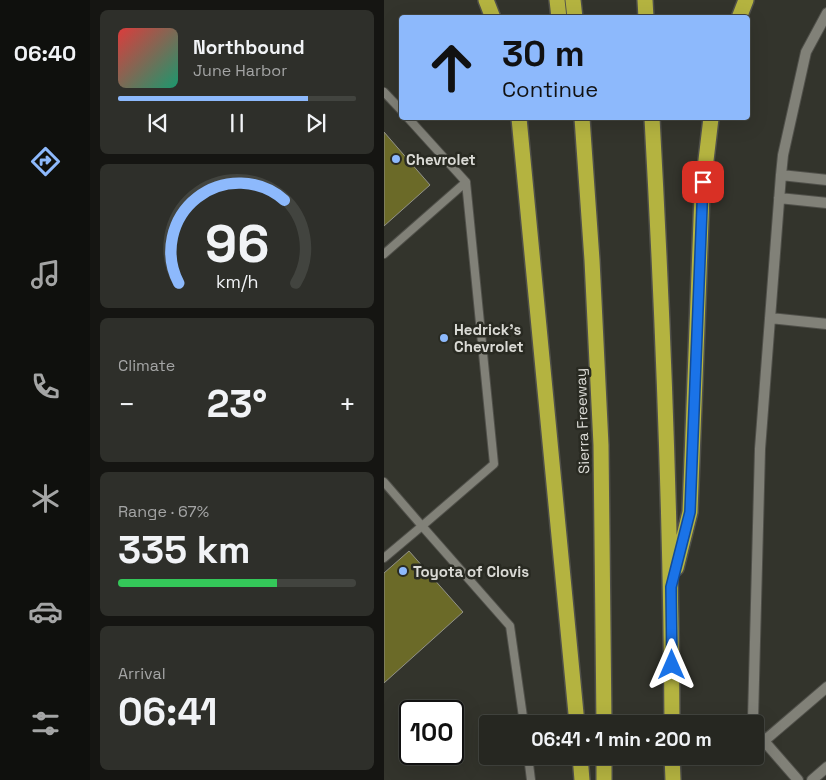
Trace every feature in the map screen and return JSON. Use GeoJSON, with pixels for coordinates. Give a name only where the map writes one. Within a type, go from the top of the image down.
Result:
{"type":"FeatureCollection","features":[{"type":"Feature","properties":{"kind":"highway"},"geometry":{"type":"LineString","coordinates":[[486,0],[492,15]]}},
{"type":"Feature","properties":{"kind":"highway"},"geometry":{"type":"LineString","coordinates":[[557,0],[559,15]]}},
{"type":"Feature","properties":{"kind":"highway"},"geometry":{"type":"LineString","coordinates":[[573,0],[574,15]]}},
{"type":"Feature","properties":{"kind":"highway"},"geometry":{"type":"LineString","coordinates":[[645,0],[646,15]]}},
{"type":"Feature","properties":{"kind":"highway"},"geometry":{"type":"LineString","coordinates":[[740,15],[746,0]]}},
{"type":"Feature","properties":{"kind":"highway"},"geometry":{"type":"LineString","coordinates":[[519,120],[576,715]]}},
{"type":"Feature","properties":{"kind":"highway"},"geometry":{"type":"LineString","coordinates":[[573,120],[592,260]]}},
{"type":"Feature","properties":{"kind":"highway","name":"Sierra Freeway"},"geometry":{"type":"LineString","coordinates":[[582,120],[592,260],[601,445],[604,715]]}},
{"type":"Feature","properties":{"kind":"highway"},"geometry":{"type":"LineString","coordinates":[[652,120],[662,285],[671,587],[672,715]]}},
{"type":"Feature","properties":{"kind":"highway"},"geometry":{"type":"LineString","coordinates":[[671,587],[690,512],[702,194],[711,120]]}},
{"type":"Feature","properties":{"kind":"highway"},"geometry":{"type":"LineString","coordinates":[[581,765],[582,780]]}},
{"type":"Feature","properties":{"kind":"highway"},"geometry":{"type":"LineString","coordinates":[[604,765],[604,780]]}},
{"type":"Feature","properties":{"kind":"highway"},"geometry":{"type":"LineString","coordinates":[[672,765],[673,780]]}},
{"type":"Feature","properties":{"kind":"street"},"geometry":{"type":"LineString","coordinates":[[753,715],[760,449],[783,155],[806,52],[826,13]]}},
{"type":"Feature","properties":{"kind":"street"},"geometry":{"type":"LineString","coordinates":[[781,175],[826,180]]}},
{"type":"Feature","properties":{"kind":"street"},"geometry":{"type":"LineString","coordinates":[[779,198],[826,203]]}},
{"type":"Feature","properties":{"kind":"street"},"geometry":{"type":"LineString","coordinates":[[770,318],[826,324]]}},
{"type":"Feature","properties":{"kind":"street"},"geometry":{"type":"LineString","coordinates":[[798,780],[764,741],[826,687]]}},
{"type":"Feature","properties":{"kind":"street"},"geometry":{"type":"LineString","coordinates":[[812,780],[826,767]]}},
{"type":"Feature","properties":{"kind":"lane"},"geometry":{"type":"LineString","coordinates":[[384,92],[399,108]]}},
{"type":"Feature","properties":{"kind":"lane"},"geometry":{"type":"LineString","coordinates":[[384,558],[494,464],[466,182],[410,120]]}},
{"type":"Feature","properties":{"kind":"lane"},"geometry":{"type":"LineString","coordinates":[[384,254],[466,182]]}},
{"type":"Feature","properties":{"kind":"lane"},"geometry":{"type":"LineString","coordinates":[[384,482],[510,626],[523,715]]}},
{"type":"Feature","properties":{"kind":"lane"},"geometry":{"type":"LineString","coordinates":[[529,765],[531,780]]}},
{"type":"Feature","properties":{"kind":"building","name":"Chevrolet"},"geometry":{"type":"Polygon","coordinates":[[[384,132],[430,185],[384,226],[384,132]]]}},
{"type":"Feature","properties":{"kind":"building","name":"Toyota of Clovis"},"geometry":{"type":"Polygon","coordinates":[[[409,551],[463,612],[384,683],[384,573],[409,551]]]}},
{"type":"Feature","properties":{"kind":"place","name":"Chevrolet"},"geometry":{"type":"Point","coordinates":[396,159]}},
{"type":"Feature","properties":{"kind":"place","name":"Hedrick's Chevrolet"},"geometry":{"type":"Point","coordinates":[444,338]}},
{"type":"Feature","properties":{"kind":"place","name":"Toyota of Clovis"},"geometry":{"type":"Point","coordinates":[403,571]}},
{"type":"Feature","properties":{"kind":"route"},"geometry":{"type":"LineString","coordinates":[[672,665],[671,587],[690,512],[703,182]]}}]}
